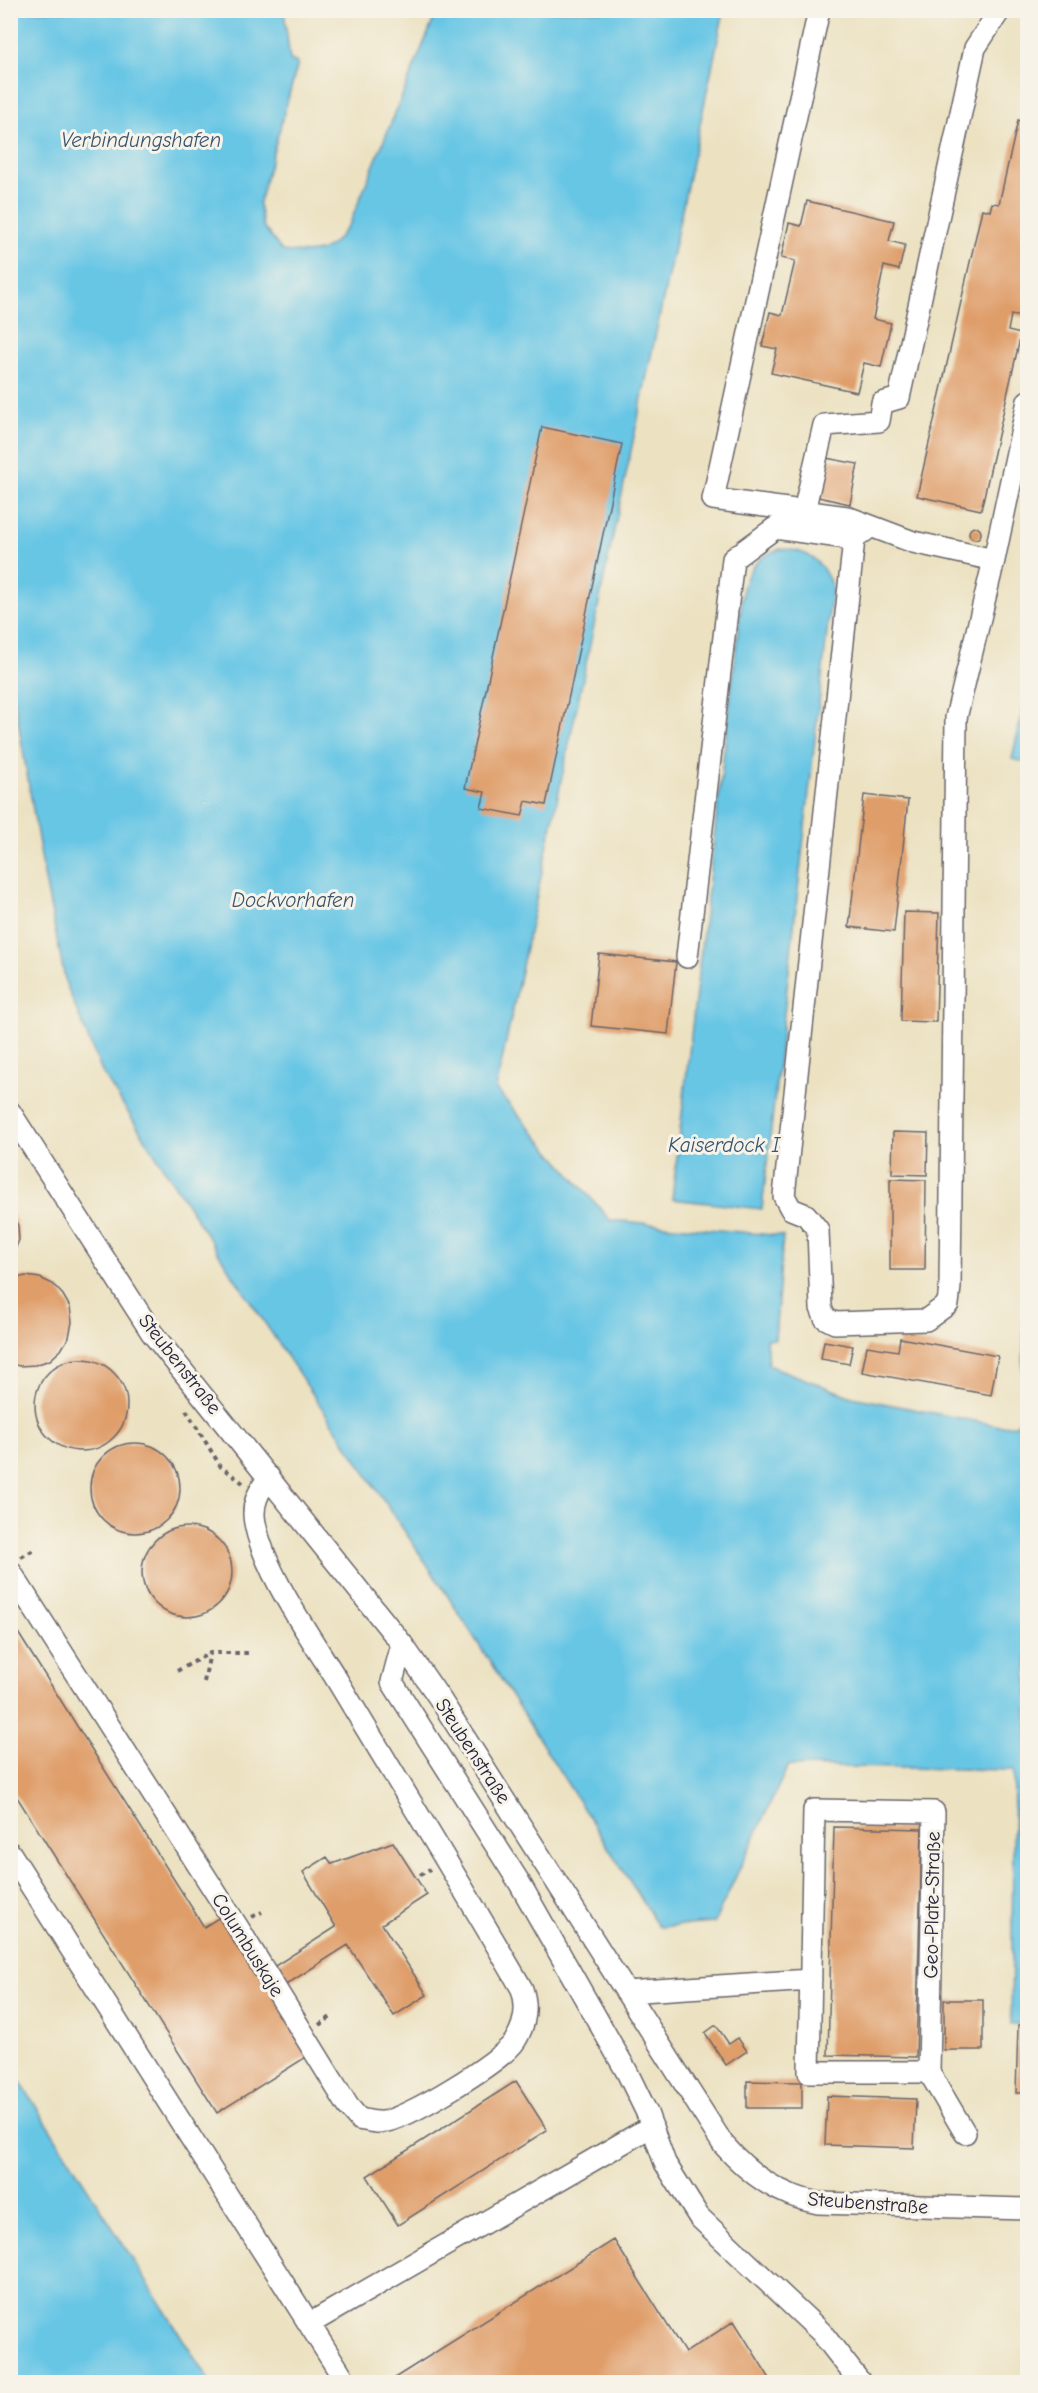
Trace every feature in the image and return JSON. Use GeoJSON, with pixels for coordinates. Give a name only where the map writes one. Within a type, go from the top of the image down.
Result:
{"type":"FeatureCollection","features":[{"type":"Feature","properties":{"kind":"street"},"geometry":{"type":"LineString","coordinates":[[819,10],[713,499],[847,517],[862,533],[784,1196],[790,1209],[806,1215],[818,1230],[820,1308],[825,1318],[835,1323],[926,1320],[948,1304],[956,718],[994,560],[1028,401]]}},
{"type":"Feature","properties":{"kind":"street"},"geometry":{"type":"LineString","coordinates":[[804,511],[824,425],[879,421],[882,403],[899,398],[975,48],[1000,10]]}},
{"type":"Feature","properties":{"kind":"street"},"geometry":{"type":"LineString","coordinates":[[687,957],[733,559],[775,528],[862,533],[994,560]]}},
{"type":"Feature","properties":{"kind":"street","name":"Steubenstraße"},"geometry":{"type":"LineString","coordinates":[[10,1112],[153,1333],[402,1644],[440,1698],[723,2144],[739,2162],[777,2190],[797,2199],[818,2204],[1028,2209]]}},
{"type":"Feature","properties":{"kind":"street","name":"Columbuskaje"},"geometry":{"type":"LineString","coordinates":[[10,1571],[231,1916],[348,2106],[359,2119],[382,2122],[416,2111],[502,2055],[514,2042],[525,2015],[526,2000],[471,1898],[300,1619],[265,1555],[254,1520],[254,1506],[257,1494],[269,1476]]}},
{"type":"Feature","properties":{"kind":"street"},"geometry":{"type":"LineString","coordinates":[[402,1644],[392,1682],[519,1882],[627,2072],[652,2126],[665,2163],[699,2217],[821,2332],[860,2382]]}},
{"type":"Feature","properties":{"kind":"street","name":"Geo-Plate-Straße"},"geometry":{"type":"LineString","coordinates":[[814,1810],[934,1812],[929,2072],[809,2072],[814,1810]]}},
{"type":"Feature","properties":{"kind":"street"},"geometry":{"type":"LineString","coordinates":[[10,1854],[346,2382]]}},
{"type":"Feature","properties":{"kind":"street"},"geometry":{"type":"LineString","coordinates":[[626,1992],[811,1980]]}},
{"type":"Feature","properties":{"kind":"street"},"geometry":{"type":"LineString","coordinates":[[929,2072],[965,2133]]}},
{"type":"Feature","properties":{"kind":"street"},"geometry":{"type":"LineString","coordinates":[[309,2324],[652,2126]]}},
{"type":"Feature","properties":{"kind":"path"},"geometry":{"type":"LineString","coordinates":[[177,1671],[210,1653],[248,1653]]}},
{"type":"Feature","properties":{"kind":"path"},"geometry":{"type":"LineString","coordinates":[[204,1682],[210,1653]]}},
{"type":"Feature","properties":{"kind":"water","name":"Dockvorhafen"},"geometry":{"type":"Polygon","coordinates":[[[10,11],[284,11],[290,60],[298,63],[259,203],[263,226],[282,251],[305,253],[329,247],[350,223],[437,11],[724,11],[496,1089],[610,1220],[783,1236],[775,1339],[766,1339],[768,1365],[852,1397],[1000,1426],[1016,1425],[1022,1416],[1027,1212],[1027,2024],[1011,2024],[1014,1770],[788,1766],[714,1923],[659,1927],[442,1587],[232,1274],[102,1072],[66,984],[45,880],[11,680],[10,11]]]}},
{"type":"Feature","properties":{"kind":"water","name":"Kaiserdock I"},"geometry":{"type":"Polygon","coordinates":[[[780,549],[799,551],[814,559],[829,579],[832,588],[762,1209],[672,1199],[743,588],[748,574],[756,563],[766,555],[780,549]]]}},
{"type":"Feature","properties":{"kind":"water"},"geometry":{"type":"Polygon","coordinates":[[[1027,691],[1028,763],[1012,759],[1027,691]]]}},
{"type":"Feature","properties":{"kind":"water"},"geometry":{"type":"Polygon","coordinates":[[[11,2067],[210,2382],[11,2382],[11,2067]]]}},
{"type":"Feature","properties":{"kind":"building"},"geometry":{"type":"Polygon","coordinates":[[[1018,120],[1028,122],[1028,245],[1023,266],[1028,267],[1028,300],[1024,317],[1011,315],[1008,331],[1021,334],[981,510],[917,496],[982,209],[990,211],[992,203],[999,204],[1018,120]]]}},
{"type":"Feature","properties":{"kind":"building"},"geometry":{"type":"Polygon","coordinates":[[[807,201],[894,221],[889,241],[905,245],[899,270],[884,266],[873,319],[891,323],[881,367],[864,363],[857,392],[771,373],[777,349],[762,346],[770,312],[782,315],[795,261],[781,258],[789,223],[801,226],[807,201]]]}},
{"type":"Feature","properties":{"kind":"building"},"geometry":{"type":"Polygon","coordinates":[[[542,427],[622,444],[546,805],[526,801],[522,816],[481,808],[485,792],[465,788],[542,427]]]}},
{"type":"Feature","properties":{"kind":"building"},"geometry":{"type":"Polygon","coordinates":[[[826,458],[858,464],[850,504],[818,497],[826,458]]]}},
{"type":"Feature","properties":{"kind":"building"},"geometry":{"type":"Polygon","coordinates":[[[977,527],[981,533],[977,539],[973,539],[969,531],[977,527]]]}},
{"type":"Feature","properties":{"kind":"building"},"geometry":{"type":"Polygon","coordinates":[[[864,795],[908,800],[894,932],[849,927],[864,795]]]}},
{"type":"Feature","properties":{"kind":"building"},"geometry":{"type":"Polygon","coordinates":[[[904,912],[939,913],[936,1022],[901,1021],[904,912]]]}},
{"type":"Feature","properties":{"kind":"building"},"geometry":{"type":"Polygon","coordinates":[[[599,954],[676,962],[668,1034],[591,1026],[599,954]]]}},
{"type":"Feature","properties":{"kind":"building"},"geometry":{"type":"Polygon","coordinates":[[[893,1132],[928,1133],[927,1175],[892,1174],[893,1132]]]}},
{"type":"Feature","properties":{"kind":"building"},"geometry":{"type":"Polygon","coordinates":[[[890,1179],[926,1180],[925,1270],[890,1270],[890,1179]]]}},
{"type":"Feature","properties":{"kind":"building"},"geometry":{"type":"Polygon","coordinates":[[[10,1208],[18,1226],[19,1240],[10,1262],[10,1208]]]}},
{"type":"Feature","properties":{"kind":"building"},"geometry":{"type":"Polygon","coordinates":[[[26,1276],[40,1278],[53,1284],[70,1307],[72,1322],[69,1337],[61,1350],[50,1360],[35,1365],[19,1366],[10,1363],[10,1279],[26,1276]]]}},
{"type":"Feature","properties":{"kind":"building"},"geometry":{"type":"Polygon","coordinates":[[[900,1338],[998,1356],[991,1395],[862,1372],[867,1346],[898,1351],[900,1338]]]}},
{"type":"Feature","properties":{"kind":"building"},"geometry":{"type":"Polygon","coordinates":[[[824,1341],[853,1346],[849,1364],[821,1359],[824,1341]]]}},
{"type":"Feature","properties":{"kind":"building"},"geometry":{"type":"Polygon","coordinates":[[[81,1359],[99,1362],[114,1372],[124,1387],[127,1405],[124,1423],[114,1438],[99,1448],[81,1451],[63,1448],[48,1438],[38,1423],[35,1405],[38,1387],[48,1372],[63,1362],[81,1359]]]}},
{"type":"Feature","properties":{"kind":"building"},"geometry":{"type":"Polygon","coordinates":[[[126,1443],[144,1443],[160,1450],[173,1463],[180,1479],[180,1497],[173,1513],[160,1526],[144,1533],[126,1533],[110,1526],[97,1513],[90,1497],[90,1479],[97,1463],[110,1450],[126,1443]]]}},
{"type":"Feature","properties":{"kind":"building"},"geometry":{"type":"Polygon","coordinates":[[[187,1527],[204,1531],[219,1540],[228,1555],[232,1572],[228,1589],[219,1604],[204,1613],[187,1617],[170,1613],[155,1604],[146,1589],[142,1572],[146,1555],[155,1540],[170,1531],[187,1527]]]}},
{"type":"Feature","properties":{"kind":"building"},"geometry":{"type":"Polygon","coordinates":[[[10,1620],[204,1927],[223,1915],[261,1975],[336,1927],[303,1872],[327,1857],[332,1864],[393,1842],[427,1895],[382,1924],[427,1995],[394,2016],[348,1945],[273,1993],[311,2054],[217,2113],[10,1786],[10,1620]]]}},
{"type":"Feature","properties":{"kind":"building"},"geometry":{"type":"Polygon","coordinates":[[[834,1827],[922,1829],[916,2057],[828,2055],[834,1827]]]}},
{"type":"Feature","properties":{"kind":"building"},"geometry":{"type":"Polygon","coordinates":[[[944,2000],[983,2000],[983,2050],[944,2050],[944,2000]]]}},
{"type":"Feature","properties":{"kind":"building"},"geometry":{"type":"Polygon","coordinates":[[[716,2025],[729,2044],[738,2038],[747,2051],[726,2065],[705,2033],[716,2025]]]}},
{"type":"Feature","properties":{"kind":"building"},"geometry":{"type":"Polygon","coordinates":[[[1018,2025],[1028,2026],[1028,2093],[1016,2093],[1018,2025]]]}},
{"type":"Feature","properties":{"kind":"building"},"geometry":{"type":"Polygon","coordinates":[[[516,2081],[547,2130],[398,2225],[367,2176],[516,2081]]]}},
{"type":"Feature","properties":{"kind":"building"},"geometry":{"type":"Polygon","coordinates":[[[747,2081],[802,2082],[802,2108],[747,2108],[747,2081]]]}},
{"type":"Feature","properties":{"kind":"building"},"geometry":{"type":"Polygon","coordinates":[[[827,2096],[916,2099],[914,2148],[825,2145],[827,2096]]]}},
{"type":"Feature","properties":{"kind":"building"},"geometry":{"type":"Polygon","coordinates":[[[614,2240],[685,2353],[734,2321],[772,2382],[400,2382],[396,2377],[614,2240]]]}},
{"type":"Feature","properties":{"kind":"water label","name":"Verbindungshafen"},"geometry":{"type":"Point","coordinates":[141,140]}}]}
